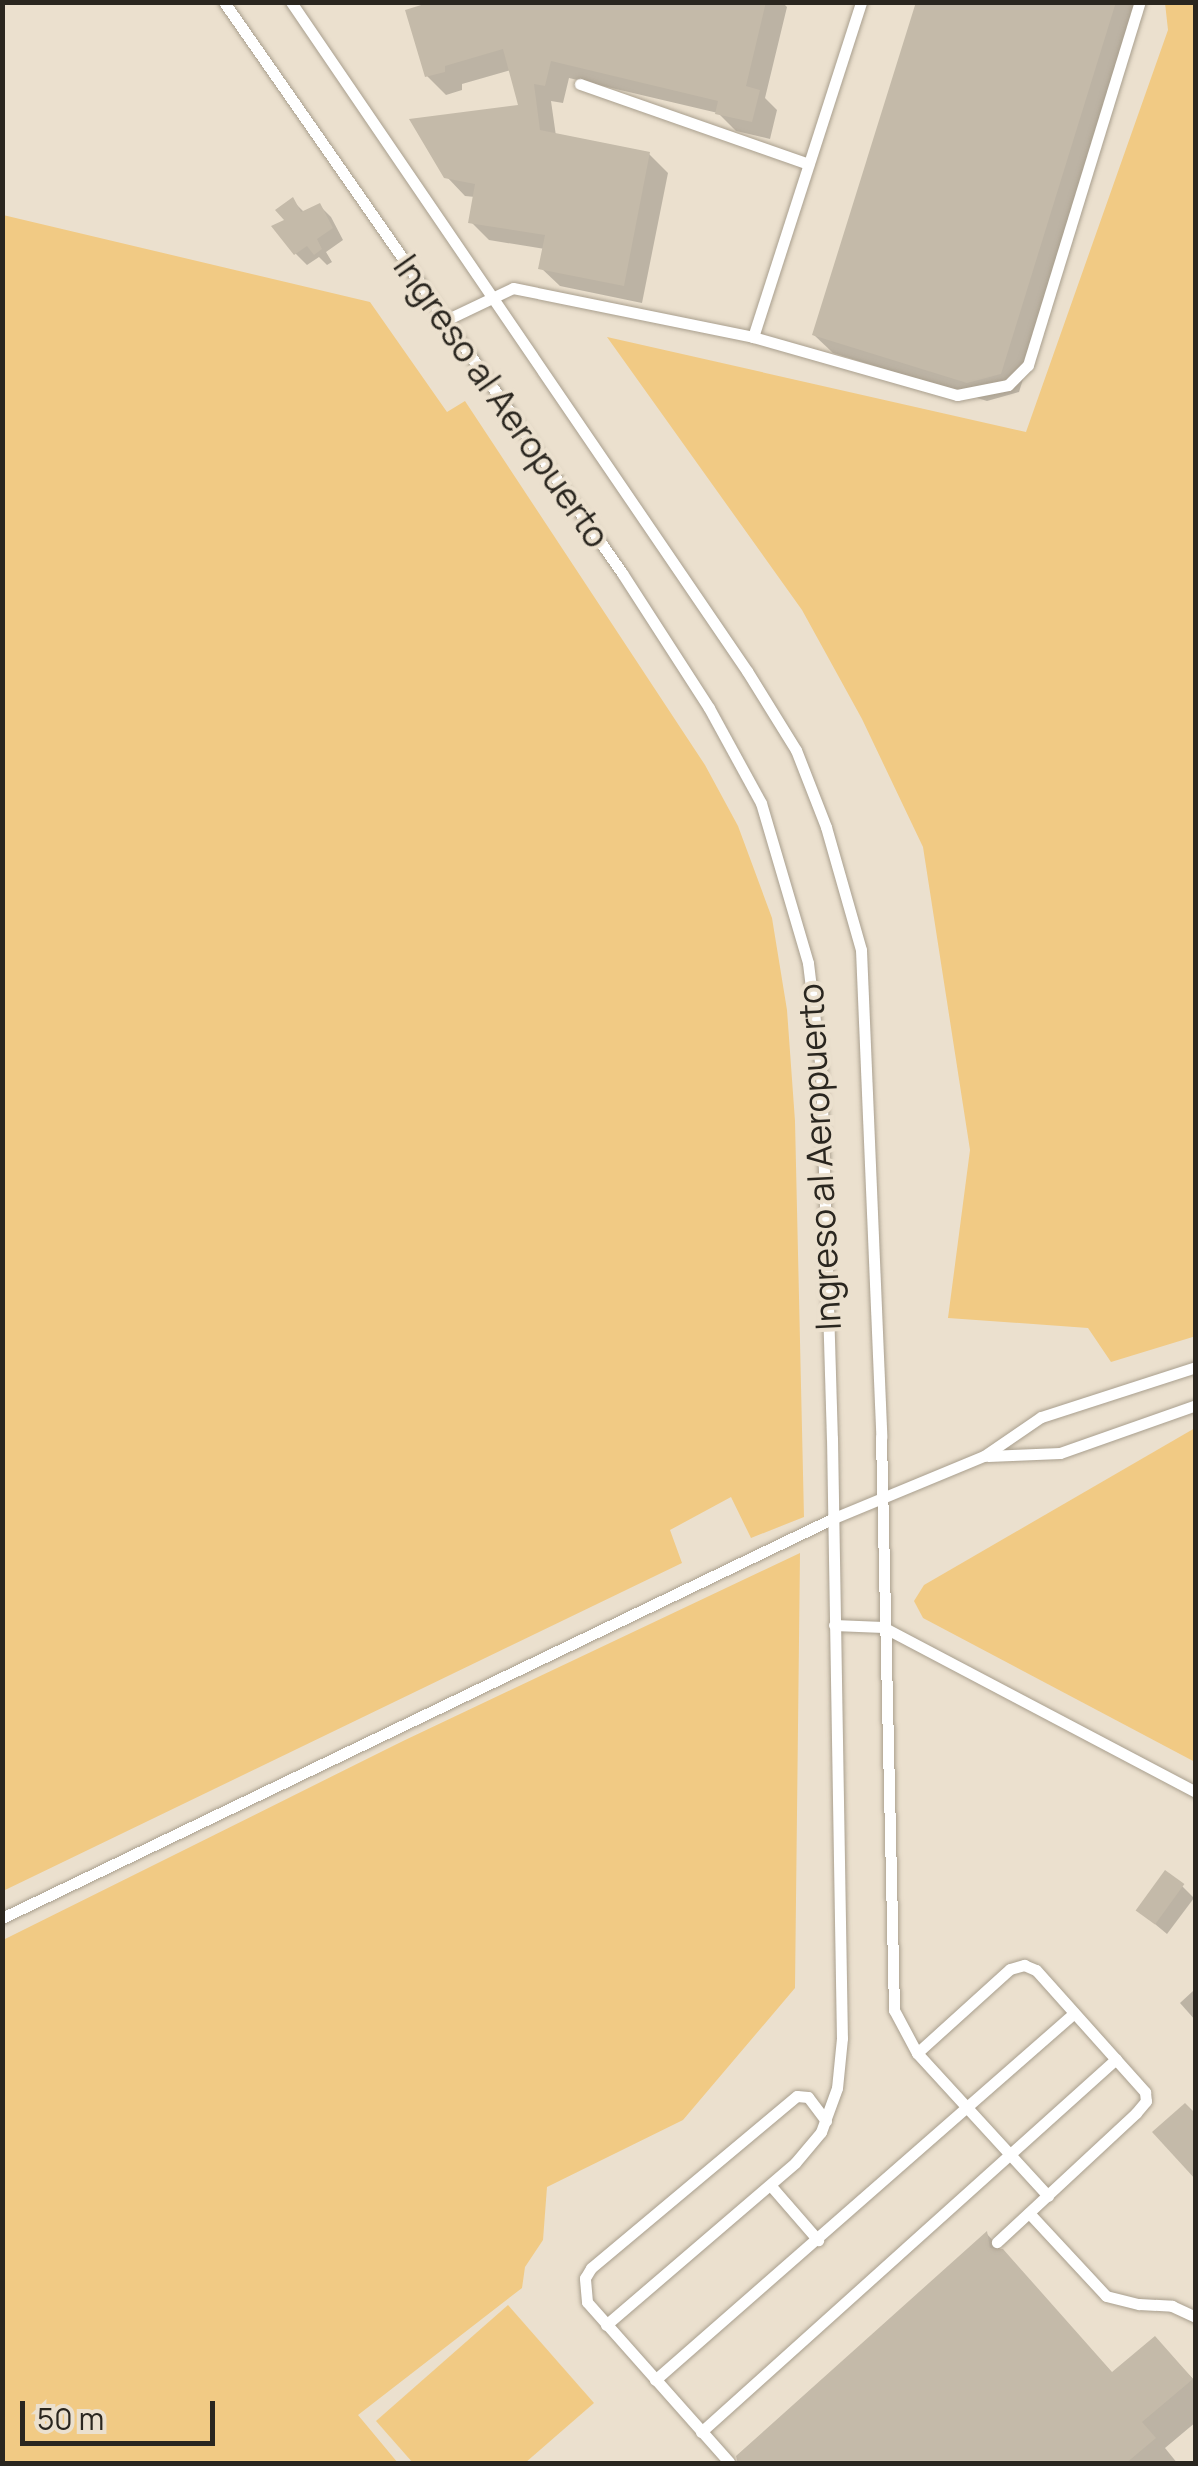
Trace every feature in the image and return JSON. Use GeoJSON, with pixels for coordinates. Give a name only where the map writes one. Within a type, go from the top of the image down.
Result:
{"type":"FeatureCollection","features":[{"type":"Feature","properties":{"kind":"lane","name":"Ingreso al Aeropuerto"},"geometry":{"type":"LineString","coordinates":[[224,2],[622,574],[709,708],[762,803],[808,963],[821,1070],[834,1518],[842,2038],[836,2088],[826,2121]]}},
{"type":"Feature","properties":{"kind":"lane","name":"Ingreso al Aeropuerto"},"geometry":{"type":"LineString","coordinates":[[291,2],[748,671],[796,750],[826,827],[861,950],[882,1496],[894,2010],[917,2053]]}},
{"type":"Feature","properties":{"kind":"lane"},"geometry":{"type":"LineString","coordinates":[[753,337],[860,2]]}},
{"type":"Feature","properties":{"kind":"lane"},"geometry":{"type":"LineString","coordinates":[[446,320],[514,288],[753,337],[956,394],[1008,385],[1028,364],[1140,2]]}},
{"type":"Feature","properties":{"kind":"lane"},"geometry":{"type":"LineString","coordinates":[[580,84],[808,164]]}},
{"type":"Feature","properties":{"kind":"lane"},"geometry":{"type":"LineString","coordinates":[[2,1918],[834,1518],[984,1456],[1041,1417],[1196,1367]]}},
{"type":"Feature","properties":{"kind":"lane"},"geometry":{"type":"LineString","coordinates":[[984,1456],[1060,1453],[1196,1405]]}},
{"type":"Feature","properties":{"kind":"lane"},"geometry":{"type":"LineString","coordinates":[[834,1626],[883,1627],[1196,1792]]}},
{"type":"Feature","properties":{"kind":"lane"},"geometry":{"type":"LineString","coordinates":[[997,2242],[1029,2214],[1142,2107],[1146,2100],[1141,2086],[1036,1970],[1024,1965],[1010,1970],[917,2053],[1048,2196]]}},
{"type":"Feature","properties":{"kind":"lane"},"geometry":{"type":"LineString","coordinates":[[655,2380],[1074,2012]]}},
{"type":"Feature","properties":{"kind":"lane"},"geometry":{"type":"LineString","coordinates":[[701,2432],[1116,2059]]}},
{"type":"Feature","properties":{"kind":"lane"},"geometry":{"type":"LineString","coordinates":[[606,2325],[771,2186],[814,2143],[826,2121],[808,2098],[797,2096],[591,2268],[585,2296],[606,2325],[728,2462]]}},
{"type":"Feature","properties":{"kind":"lane"},"geometry":{"type":"LineString","coordinates":[[771,2186],[818,2240]]}},
{"type":"Feature","properties":{"kind":"lane"},"geometry":{"type":"LineString","coordinates":[[1029,2214],[1106,2296],[1138,2304],[1172,2306],[1196,2317]]}},
{"type":"Feature","properties":{"kind":"shaded area"},"geometry":{"type":"Polygon","coordinates":[[[1165,3],[1196,3],[1196,1336],[1111,1362],[1088,1328],[948,1318],[970,1150],[923,847],[862,719],[802,610],[607,337],[1026,432],[1168,30],[1165,3]]]}},
{"type":"Feature","properties":{"kind":"shaded area"},"geometry":{"type":"Polygon","coordinates":[[[3,215],[370,302],[447,412],[465,401],[705,765],[738,826],[772,918],[787,1010],[795,1121],[804,1517],[751,1538],[731,1497],[670,1530],[682,1563],[3,1891],[3,215]]]}},
{"type":"Feature","properties":{"kind":"shaded area"},"geometry":{"type":"Polygon","coordinates":[[[1195,1428],[1195,1762],[923,1618],[914,1601],[924,1585],[1195,1428]]]}},
{"type":"Feature","properties":{"kind":"shaded area"},"geometry":{"type":"Polygon","coordinates":[[[800,1553],[795,1988],[683,2120],[547,2187],[543,2240],[525,2267],[522,2288],[358,2415],[398,2463],[3,2463],[3,1940],[403,1741],[800,1553]]]}},
{"type":"Feature","properties":{"kind":"shaded area"},"geometry":{"type":"Polygon","coordinates":[[[508,2305],[594,2403],[525,2463],[413,2463],[376,2421],[508,2305]]]}},
{"type":"Feature","properties":{"kind":"building"},"geometry":{"type":"Polygon","coordinates":[[[431,2],[766,2],[746,86],[760,90],[752,122],[715,114],[718,101],[551,61],[545,86],[534,84],[540,130],[650,152],[624,286],[538,269],[545,235],[468,223],[475,184],[444,178],[409,119],[518,105],[503,49],[445,66],[445,72],[425,77],[405,10],[431,2]]]}},
{"type":"Feature","properties":{"kind":"building"},"geometry":{"type":"Polygon","coordinates":[[[916,2],[1116,2],[1001,374],[967,383],[812,335],[916,2]]]}},
{"type":"Feature","properties":{"kind":"building"},"geometry":{"type":"Polygon","coordinates":[[[293,197],[301,212],[320,203],[333,228],[317,239],[322,249],[314,255],[307,246],[294,255],[271,226],[284,220],[275,210],[293,197]]]}},
{"type":"Feature","properties":{"kind":"building"},"geometry":{"type":"Polygon","coordinates":[[[1165,1870],[1184,1884],[1155,1925],[1136,1910],[1165,1870]]]}},
{"type":"Feature","properties":{"kind":"building"},"geometry":{"type":"Polygon","coordinates":[[[1185,2103],[1196,2114],[1196,2180],[1152,2132],[1185,2103]]]}},
{"type":"Feature","properties":{"kind":"building"},"geometry":{"type":"Polygon","coordinates":[[[987,2231],[990,2248],[1003,2249],[1112,2372],[1155,2336],[1193,2379],[1142,2422],[1156,2438],[1125,2464],[738,2464],[736,2456],[987,2231]]]}}]}
